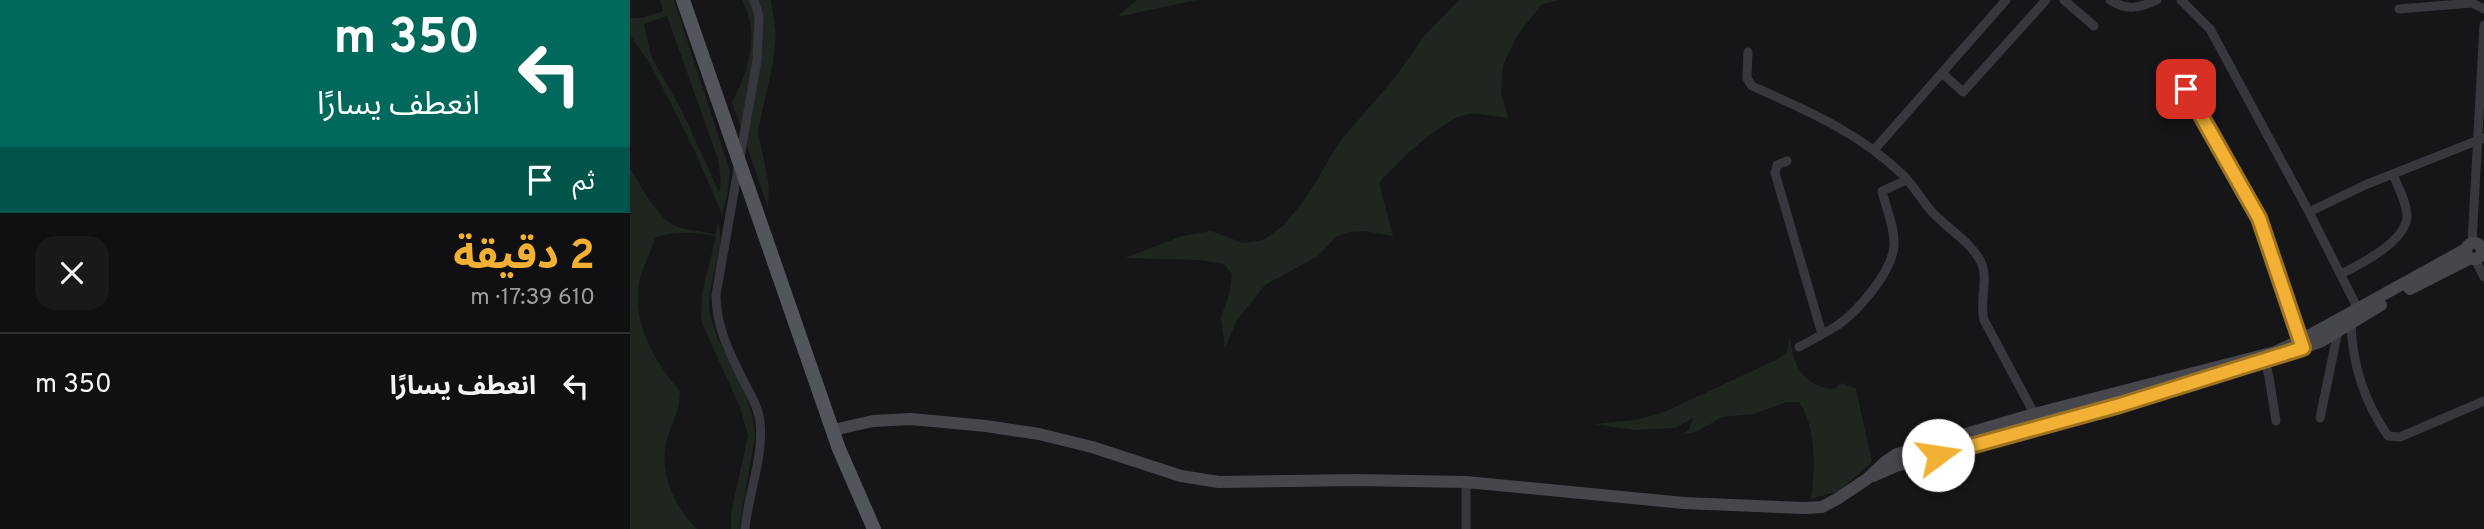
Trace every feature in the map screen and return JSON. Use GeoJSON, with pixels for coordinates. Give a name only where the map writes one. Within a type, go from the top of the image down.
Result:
{"type":"FeatureCollection","features":[{"type":"Feature","properties":{"kind":"main road"},"geometry":{"type":"LineString","coordinates":[[683,0],[833,430],[863,509],[874,529]]}},
{"type":"Feature","properties":{"kind":"street"},"geometry":{"type":"LineString","coordinates":[[745,529],[760,420],[720,330],[716,295],[759,39],[759,16],[754,0]]}},
{"type":"Feature","properties":{"kind":"street"},"geometry":{"type":"LineString","coordinates":[[1942,73],[1963,92],[2046,0]]}},
{"type":"Feature","properties":{"kind":"street"},"geometry":{"type":"LineString","coordinates":[[2064,0],[2094,26]]}},
{"type":"Feature","properties":{"kind":"street"},"geometry":{"type":"LineString","coordinates":[[2110,0],[2123,7],[2135,8],[2157,0]]}},
{"type":"Feature","properties":{"kind":"street"},"geometry":{"type":"LineString","coordinates":[[2181,0],[2210,29],[2341,274],[2356,315],[2355,362],[2372,412],[2388,436],[2400,438],[2484,401]]}},
{"type":"Feature","properties":{"kind":"street"},"geometry":{"type":"LineString","coordinates":[[1874,150],[1942,73],[1999,2]]}},
{"type":"Feature","properties":{"kind":"street"},"geometry":{"type":"LineString","coordinates":[[2399,9],[2472,3],[2484,9]]}},
{"type":"Feature","properties":{"kind":"street"},"geometry":{"type":"LineString","coordinates":[[2484,25],[2477,250],[2484,277]]}},
{"type":"Feature","properties":{"kind":"street"},"geometry":{"type":"LineString","coordinates":[[1748,52],[1747,78],[1752,86],[1833,122],[1874,150],[1907,180],[1925,205],[1971,248],[1982,264],[1984,273],[1981,309],[1984,320],[2041,427]]}},
{"type":"Feature","properties":{"kind":"street"},"geometry":{"type":"LineString","coordinates":[[2174,68],[2259,218],[2302,344]]}},
{"type":"Feature","properties":{"kind":"street"},"geometry":{"type":"LineString","coordinates":[[2309,212],[2393,174],[2480,140]]}},
{"type":"Feature","properties":{"kind":"street"},"geometry":{"type":"LineString","coordinates":[[1787,161],[1777,165],[1775,173],[1822,334]]}},
{"type":"Feature","properties":{"kind":"street"},"geometry":{"type":"LineString","coordinates":[[2341,274],[2375,257],[2404,226],[2406,211],[2393,174]]}},
{"type":"Feature","properties":{"kind":"street"},"geometry":{"type":"LineString","coordinates":[[1799,347],[1854,311],[1884,272],[1893,254],[1894,239],[1882,191],[1907,180]]}},
{"type":"Feature","properties":{"kind":"street"},"geometry":{"type":"LineString","coordinates":[[833,430],[873,421],[898,420],[939,420],[986,426],[1052,437],[1181,476],[1219,482],[1466,482],[1684,503],[1822,507],[1867,479],[1896,466],[2024,432],[2264,361],[2302,344],[2477,250]]}},
{"type":"Feature","properties":{"kind":"street"},"geometry":{"type":"LineString","coordinates":[[1867,479],[1897,454],[2034,414],[2151,386],[2302,344],[2338,331],[2356,315]]}},
{"type":"Feature","properties":{"kind":"street"},"geometry":{"type":"LineString","coordinates":[[2320,418],[2338,331]]}},
{"type":"Feature","properties":{"kind":"street"},"geometry":{"type":"LineString","coordinates":[[2264,361],[2276,421]]}},
{"type":"Feature","properties":{"kind":"street"},"geometry":{"type":"LineString","coordinates":[[2020,418],[2024,432]]}},
{"type":"Feature","properties":{"kind":"street"},"geometry":{"type":"LineString","coordinates":[[1466,482],[1466,529]]}},
{"type":"Feature","properties":{"kind":"shaded area"},"geometry":{"type":"Polygon","coordinates":[[[660,0],[674,0],[730,171],[722,214],[668,98],[650,64],[630,35],[630,18],[641,18],[663,11],[660,0]],[[667,16],[644,24],[651,56],[682,111],[719,192],[721,181],[718,159],[667,16]]]}},
{"type":"Feature","properties":{"kind":"shaded area"},"geometry":{"type":"Polygon","coordinates":[[[742,0],[771,0],[776,35],[773,63],[758,131],[769,185],[768,208],[732,102],[743,78],[750,52],[750,26],[742,0]]]}},
{"type":"Feature","properties":{"kind":"shaded area"},"geometry":{"type":"Polygon","coordinates":[[[1137,0],[1197,0],[1117,17],[1137,0]]]}},
{"type":"Feature","properties":{"kind":"shaded area"},"geometry":{"type":"Polygon","coordinates":[[[1459,0],[1558,0],[1541,5],[1516,37],[1503,66],[1501,92],[1508,118],[1474,114],[1454,119],[1418,144],[1379,183],[1393,236],[1364,231],[1349,232],[1336,237],[1318,256],[1265,285],[1237,320],[1225,349],[1221,317],[1229,295],[1232,274],[1224,264],[1200,260],[1125,258],[1182,236],[1211,231],[1243,243],[1263,240],[1283,226],[1306,198],[1340,141],[1394,79],[1424,36],[1459,0]]]}},
{"type":"Feature","properties":{"kind":"shaded area"},"geometry":{"type":"Polygon","coordinates":[[[630,168],[651,202],[671,223],[715,235],[718,223],[720,246],[710,291],[710,314],[721,345],[749,404],[755,436],[739,529],[731,529],[731,513],[748,436],[740,407],[701,321],[702,293],[716,236],[686,233],[656,237],[640,278],[638,309],[646,339],[653,353],[680,391],[665,451],[666,476],[681,510],[697,529],[630,529],[630,168]]]}},
{"type":"Feature","properties":{"kind":"shaded area"},"geometry":{"type":"Polygon","coordinates":[[[1790,336],[1793,356],[1807,379],[1823,387],[1834,389],[1842,383],[1856,389],[1872,462],[1839,491],[1811,499],[1814,462],[1812,436],[1799,402],[1787,402],[1754,414],[1722,417],[1698,431],[1682,435],[1689,429],[1693,418],[1675,428],[1634,430],[1594,424],[1635,420],[1662,413],[1778,359],[1787,352],[1790,336]]]}},
{"type":"Feature","properties":{"kind":"route"},"geometry":{"type":"LineString","coordinates":[[1938,455],[2120,405],[2303,348],[2259,218],[2186,89]]}}]}
